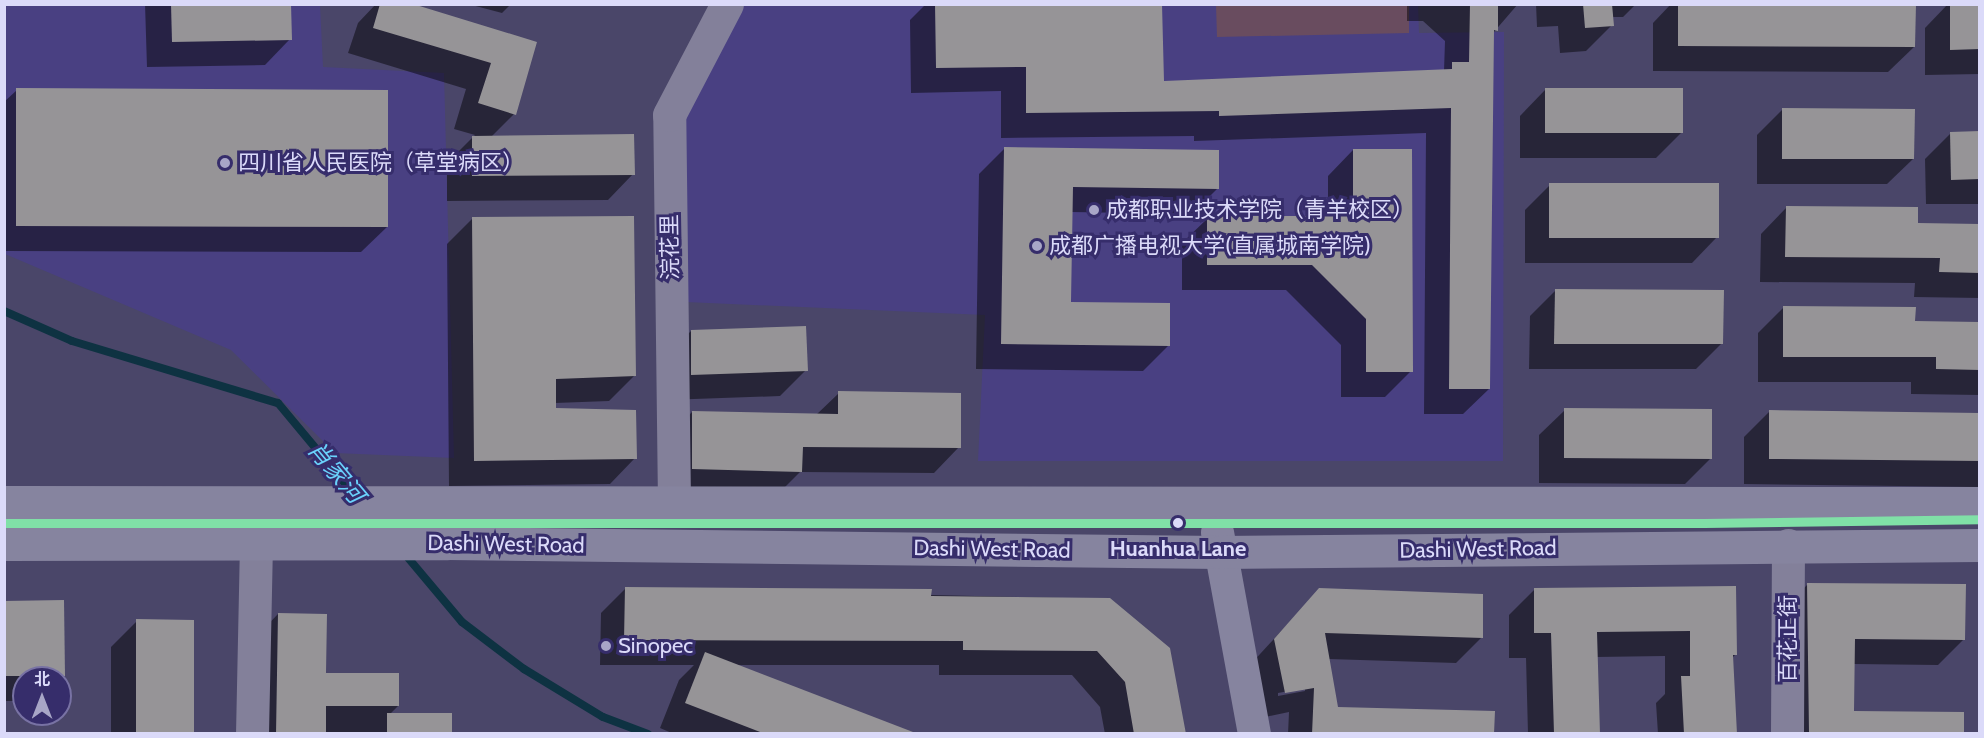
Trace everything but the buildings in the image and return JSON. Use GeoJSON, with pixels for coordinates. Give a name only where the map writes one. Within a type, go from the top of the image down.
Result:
{"type":"FeatureCollection","features":[{"type":"Feature","properties":{"kind":"main road","name":"Dashi West Road"},"geometry":{"type":"LineString","coordinates":[[4,502],[1213,505],[1980,503]]}},
{"type":"Feature","properties":{"kind":"main road"},"geometry":{"type":"LineString","coordinates":[[1213,505],[1254,734]]}},
{"type":"Feature","properties":{"kind":"main road","name":"Dashi West Road"},"geometry":{"type":"LineString","coordinates":[[4,544],[447,543],[1220,552],[1980,544]]}},
{"type":"Feature","properties":{"kind":"street","name":"浣花里"},"geometry":{"type":"LineString","coordinates":[[674,503],[669,115],[727,4]]}},
{"type":"Feature","properties":{"kind":"street"},"geometry":{"type":"LineString","coordinates":[[252,734],[256,543]]}},
{"type":"Feature","properties":{"kind":"street","name":"百花正街"},"geometry":{"type":"LineString","coordinates":[[1787,734],[1788,545]]}},
{"type":"Feature","properties":{"kind":"shaded area","name":"成都职业技术学院（青羊校区）"},"geometry":{"type":"Polygon","coordinates":[[[1418,4],[1419,33],[1504,32],[1503,461],[978,461],[985,315],[686,302],[683,118],[743,5],[1418,4]]]}},
{"type":"Feature","properties":{"kind":"shaded area","name":"四川省人民医院（草堂病区）"},"geometry":{"type":"Polygon","coordinates":[[[5,5],[320,5],[323,67],[444,73],[454,458],[335,453],[231,350],[5,254],[5,5]]]}},
{"type":"Feature","properties":{"kind":"shaded area"},"geometry":{"type":"Polygon","coordinates":[[[1216,5],[1409,5],[1409,33],[1217,37],[1216,5]]]}},
{"type":"Feature","properties":{"kind":"waterway","name":"肖家河"},"geometry":{"type":"LineString","coordinates":[[4,311],[72,341],[278,403],[353,493]]}},
{"type":"Feature","properties":{"kind":"waterway","name":"肖家河"},"geometry":{"type":"LineString","coordinates":[[369,511],[388,534]]}},
{"type":"Feature","properties":{"kind":"waterway","name":"肖家河"},"geometry":{"type":"LineString","coordinates":[[404,553],[462,622],[524,669],[603,717],[648,734]]}},
{"type":"Feature","properties":{"kind":"transit line"},"geometry":{"type":"LineString","coordinates":[[4,523],[1704,523],[1980,519]]}},
{"type":"Feature","properties":{"kind":"place","name":"四川省人民医院（草堂病区）"},"geometry":{"type":"Point","coordinates":[225,163]}},
{"type":"Feature","properties":{"kind":"place","name":"成都职业技术学院（青羊校区）"},"geometry":{"type":"Point","coordinates":[1094,210]}},
{"type":"Feature","properties":{"kind":"place","name":"成都广播电视大学(直属城南学院)"},"geometry":{"type":"Point","coordinates":[1037,246]}},
{"type":"Feature","properties":{"kind":"place","name":"Huanhua Lane"},"geometry":{"type":"Point","coordinates":[1178,523]}},
{"type":"Feature","properties":{"kind":"place","name":"Sinopec"},"geometry":{"type":"Point","coordinates":[606,646]}}]}
